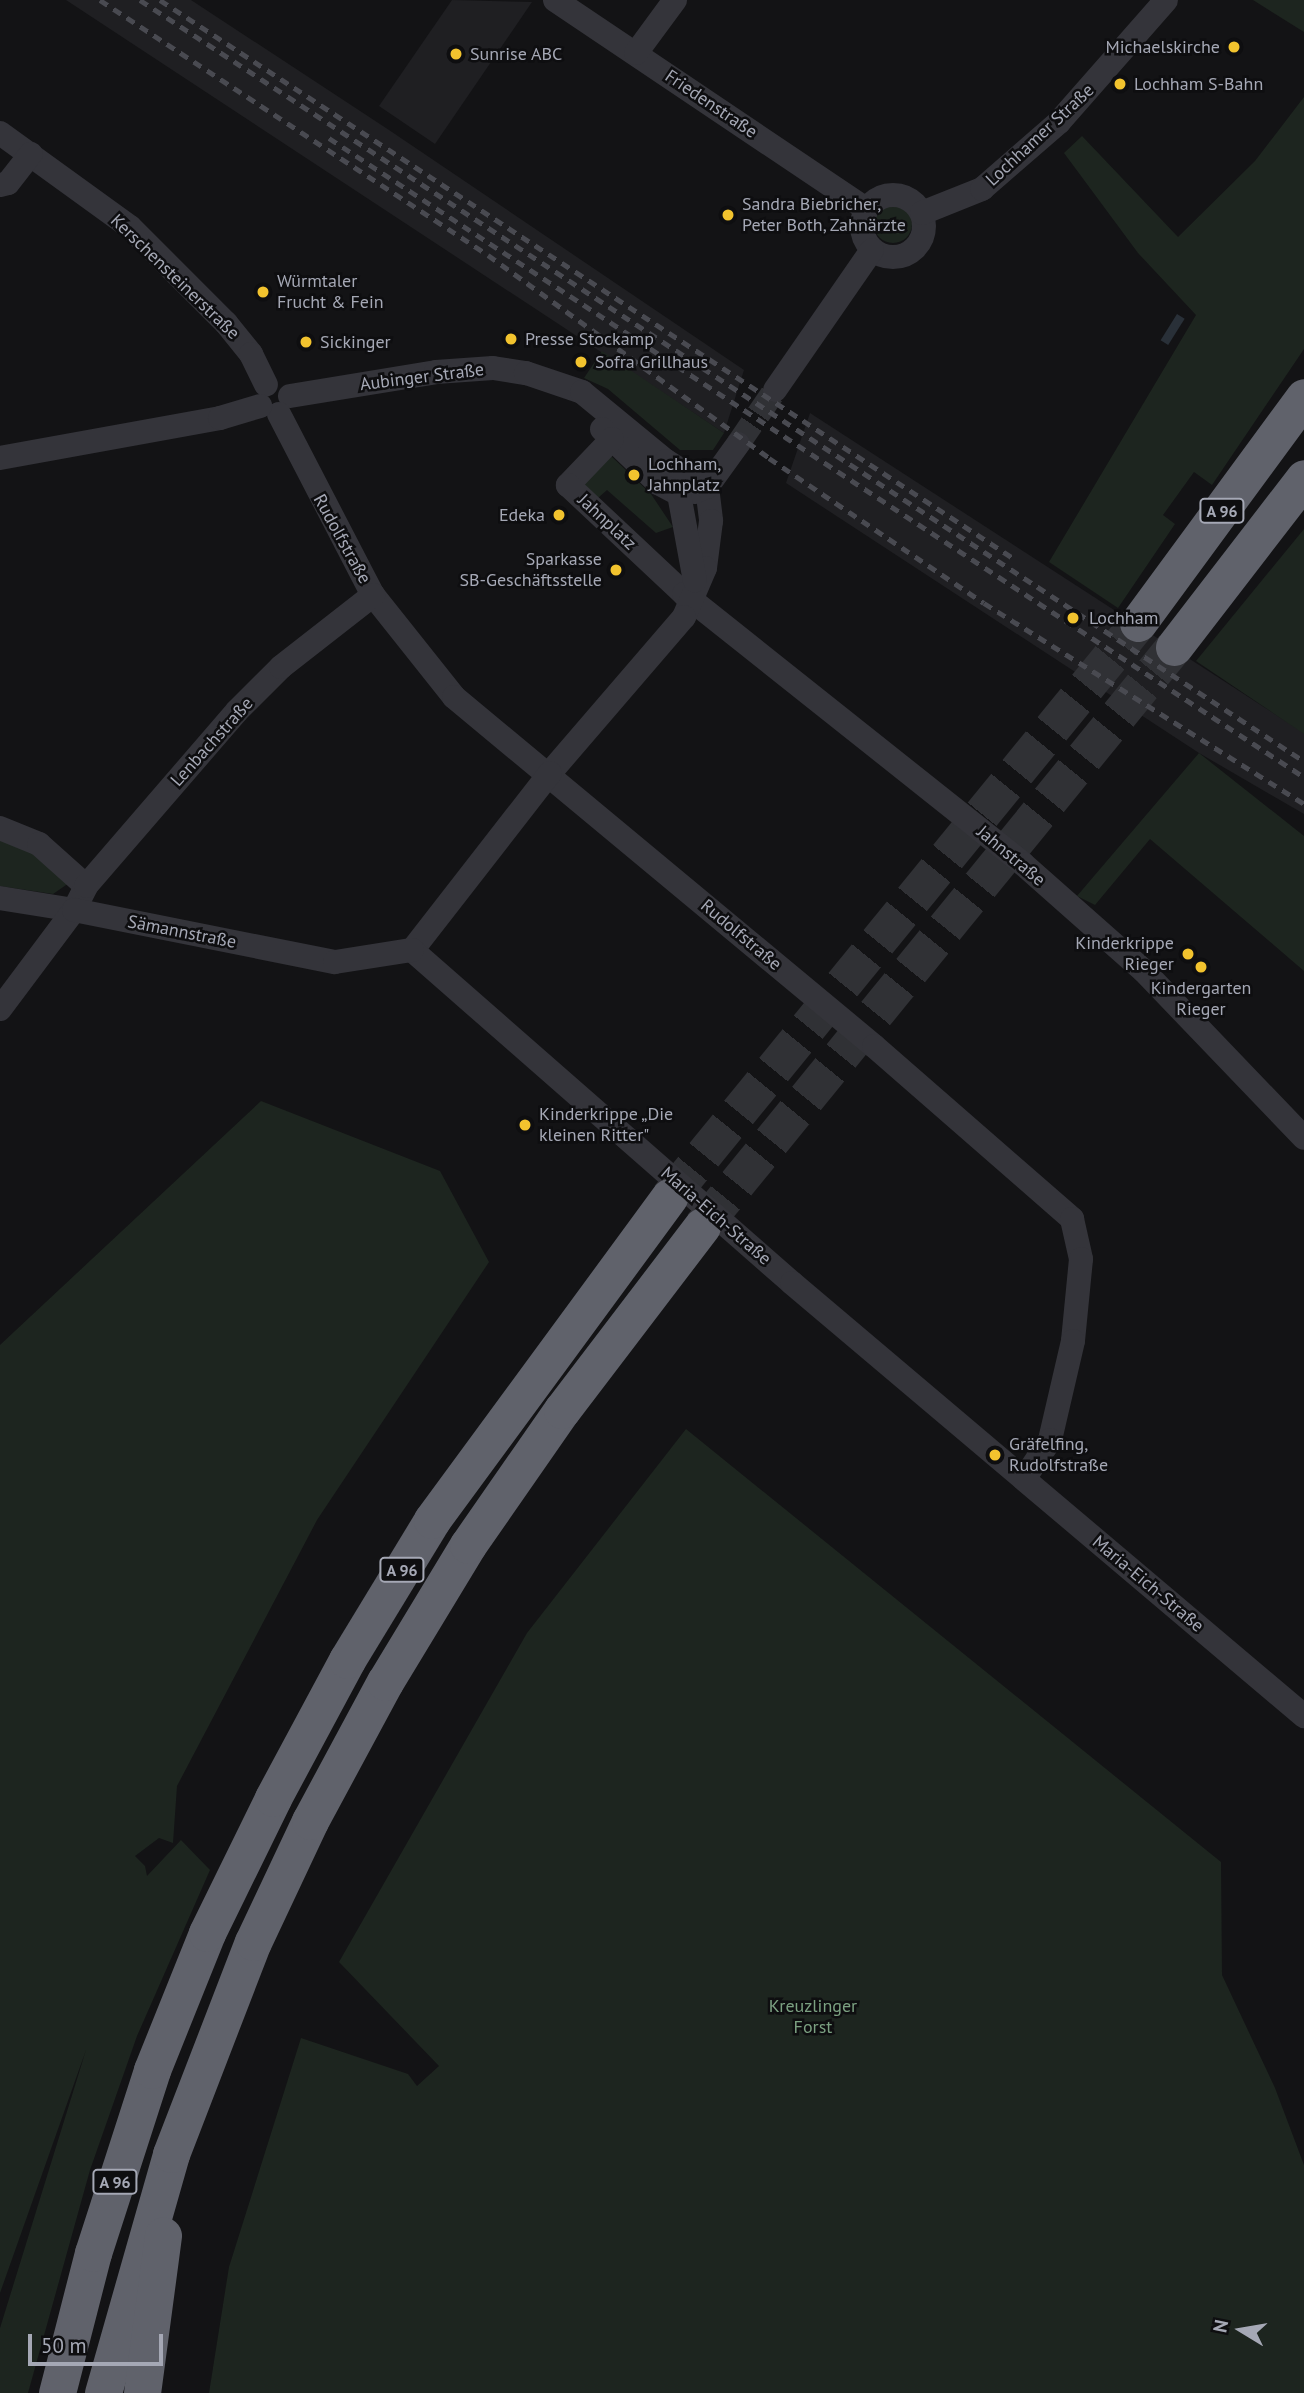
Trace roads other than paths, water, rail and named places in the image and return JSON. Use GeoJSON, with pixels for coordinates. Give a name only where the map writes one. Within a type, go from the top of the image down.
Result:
{"type":"FeatureCollection","features":[{"type":"Feature","properties":{"kind":"highway","name":"A 96"},"geometry":{"type":"LineString","coordinates":[[1138,623],[1304,397]]}},
{"type":"Feature","properties":{"kind":"highway","name":"A 96"},"geometry":{"type":"LineString","coordinates":[[1174,647],[1304,478]]}},
{"type":"Feature","properties":{"kind":"highway","name":"A 96"},"geometry":{"type":"LineString","coordinates":[[57,2393],[93,2253],[152,2070],[207,1933],[273,1798],[347,1660],[432,1520],[669,1197]]}},
{"type":"Feature","properties":{"kind":"highway","name":"A 96"},"geometry":{"type":"LineString","coordinates":[[103,2393],[171,2154],[253,1942],[310,1821],[385,1682],[468,1545],[554,1421],[702,1226]]}},
{"type":"Feature","properties":{"kind":"highway"},"geometry":{"type":"LineString","coordinates":[[142,2393],[171,2154]]}},
{"type":"Feature","properties":{"kind":"street","name":"Friedenstraße"},"geometry":{"type":"LineString","coordinates":[[555,0],[866,209]]}},
{"type":"Feature","properties":{"kind":"street","name":"Lochhamer Straße"},"geometry":{"type":"LineString","coordinates":[[922,213],[982,189],[1059,122],[1166,0]]}},
{"type":"Feature","properties":{"kind":"street"},"geometry":{"type":"LineString","coordinates":[[636,53],[675,1]]}},
{"type":"Feature","properties":{"kind":"street","name":"Kerschensteinerstraße"},"geometry":{"type":"LineString","coordinates":[[0,133],[130,227],[226,323],[251,354],[274,400]]}},
{"type":"Feature","properties":{"kind":"street"},"geometry":{"type":"LineString","coordinates":[[0,185],[8,183],[31,154]]}},
{"type":"Feature","properties":{"kind":"street"},"geometry":{"type":"LineString","coordinates":[[888,195],[914,202],[922,213],[925,228],[920,243],[909,253],[890,258],[872,250],[862,230],[866,209],[888,195]]}},
{"type":"Feature","properties":{"kind":"street"},"geometry":{"type":"LineString","coordinates":[[775,390],[872,250]]}},
{"type":"Feature","properties":{"kind":"street","name":"Aubinger Straße"},"geometry":{"type":"LineString","coordinates":[[0,458],[220,418],[274,400],[436,372],[482,369],[554,382],[582,392],[693,485]]}},
{"type":"Feature","properties":{"kind":"street"},"geometry":{"type":"LineString","coordinates":[[554,382],[658,483],[693,485],[733,450]]}},
{"type":"Feature","properties":{"kind":"street","name":"Rudolfstraße"},"geometry":{"type":"LineString","coordinates":[[274,400],[373,595],[454,697],[550,773],[1072,1219],[1081,1259],[1073,1341],[1050,1440],[1024,1479]]}},
{"type":"Feature","properties":{"kind":"street","name":"Jahnplatz"},"geometry":{"type":"LineString","coordinates":[[612,439],[568,485],[695,599]]}},
{"type":"Feature","properties":{"kind":"street"},"geometry":{"type":"LineString","coordinates":[[412,950],[550,773],[684,617],[695,599],[705,568],[711,521],[693,485]]}},
{"type":"Feature","properties":{"kind":"street","name":"Lenbachstraße"},"geometry":{"type":"LineString","coordinates":[[74,910],[86,886],[246,702],[281,667],[373,595]]}},
{"type":"Feature","properties":{"kind":"street","name":"Jahnstraße"},"geometry":{"type":"LineString","coordinates":[[695,599],[1070,905],[1201,1027],[1304,1138]]}},
{"type":"Feature","properties":{"kind":"street"},"geometry":{"type":"LineString","coordinates":[[0,828],[39,844],[86,886]]}},
{"type":"Feature","properties":{"kind":"street","name":"Sämannstraße"},"geometry":{"type":"LineString","coordinates":[[0,898],[335,962],[412,950]]}},
{"type":"Feature","properties":{"kind":"street"},"geometry":{"type":"LineString","coordinates":[[0,1009],[74,910]]}},
{"type":"Feature","properties":{"kind":"street","name":"Maria-Eich-Straße"},"geometry":{"type":"LineString","coordinates":[[412,950],[792,1283],[1304,1716]]}},
{"type":"Feature","properties":{"kind":"tunnel"},"geometry":{"type":"LineString","coordinates":[[738,444],[775,390]]}},
{"type":"Feature","properties":{"kind":"tunnel"},"geometry":{"type":"LineString","coordinates":[[669,1197],[1138,623]]}},
{"type":"Feature","properties":{"kind":"tunnel"},"geometry":{"type":"LineString","coordinates":[[702,1226],[1174,647]]}},
{"type":"Feature","properties":{"kind":"railway"},"geometry":{"type":"LineString","coordinates":[[100,0],[488,255],[769,458],[984,603],[1304,804]]}},
{"type":"Feature","properties":{"kind":"railway"},"geometry":{"type":"LineString","coordinates":[[140,0],[1304,761]]}},
{"type":"Feature","properties":{"kind":"railway"},"geometry":{"type":"LineString","coordinates":[[160,0],[1013,558]]}},
{"type":"Feature","properties":{"kind":"railway"},"geometry":{"type":"LineString","coordinates":[[329,138],[1304,777]]}},
{"type":"Feature","properties":{"kind":"place","name":"Michaelskirche"},"geometry":{"type":"Point","coordinates":[1234,47]}},
{"type":"Feature","properties":{"kind":"place","name":"Sunrise ABC"},"geometry":{"type":"Point","coordinates":[456,54]}},
{"type":"Feature","properties":{"kind":"place","name":"Lochham S-Bahn"},"geometry":{"type":"Point","coordinates":[1120,84]}},
{"type":"Feature","properties":{"kind":"place","name":"Sandra Biebricher, Peter Both, Zahnärzte"},"geometry":{"type":"Point","coordinates":[728,215]}},
{"type":"Feature","properties":{"kind":"place","name":"Würmtaler Frucht & Fein"},"geometry":{"type":"Point","coordinates":[263,292]}},
{"type":"Feature","properties":{"kind":"place","name":"Presse Stockamp"},"geometry":{"type":"Point","coordinates":[511,339]}},
{"type":"Feature","properties":{"kind":"place","name":"Sickinger"},"geometry":{"type":"Point","coordinates":[306,342]}},
{"type":"Feature","properties":{"kind":"place","name":"Sofra Grillhaus"},"geometry":{"type":"Point","coordinates":[581,362]}},
{"type":"Feature","properties":{"kind":"place","name":"Lochham, Jahnplatz"},"geometry":{"type":"Point","coordinates":[634,475]}},
{"type":"Feature","properties":{"kind":"place","name":"Edeka"},"geometry":{"type":"Point","coordinates":[559,515]}},
{"type":"Feature","properties":{"kind":"place","name":"Sparkasse SB-Geschäftsstelle"},"geometry":{"type":"Point","coordinates":[616,570]}},
{"type":"Feature","properties":{"kind":"place","name":"Lochham"},"geometry":{"type":"Point","coordinates":[1073,618]}},
{"type":"Feature","properties":{"kind":"place","name":"Kinderkrippe Rieger"},"geometry":{"type":"Point","coordinates":[1188,954]}},
{"type":"Feature","properties":{"kind":"place","name":"Kindergarten Rieger"},"geometry":{"type":"Point","coordinates":[1201,967]}},
{"type":"Feature","properties":{"kind":"place","name":"Kinderkrippe „Die kleinen Ritter\""},"geometry":{"type":"Point","coordinates":[525,1125]}},
{"type":"Feature","properties":{"kind":"place","name":"Gräfelfing, Rudolfstraße"},"geometry":{"type":"Point","coordinates":[995,1455]}},
{"type":"Feature","properties":{"kind":"park label","name":"Kreuzlinger Forst"},"geometry":{"type":"Point","coordinates":[813,2017]}}]}
